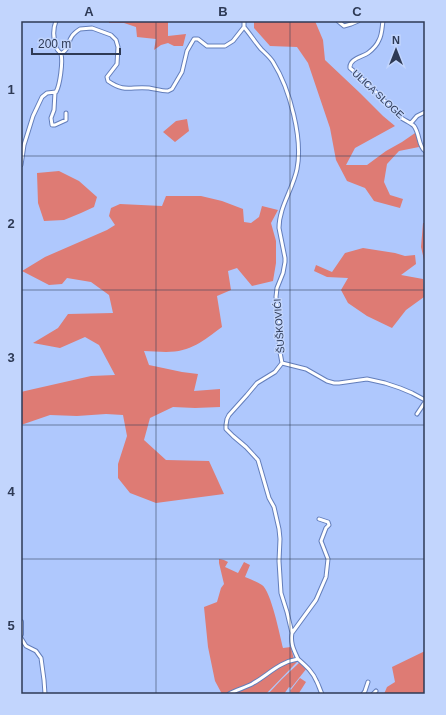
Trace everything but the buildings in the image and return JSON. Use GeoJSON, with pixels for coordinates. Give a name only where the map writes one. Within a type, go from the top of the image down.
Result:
{"type":"FeatureCollection","features":[{"type":"Feature","properties":{"kind":"street"},"geometry":{"type":"LineString","coordinates":[[56,21],[53,32],[61,54],[60,79],[58,90],[55,92],[54,110],[51,118],[52,125],[66,120],[66,113]]}},
{"type":"Feature","properties":{"kind":"street"},"geometry":{"type":"LineString","coordinates":[[61,54],[69,45],[71,37],[80,29],[92,28],[111,35],[118,43],[117,64],[107,77],[107,80],[123,88],[148,88],[168,91],[172,89],[182,72],[187,51],[194,39],[198,39],[207,46],[225,46],[233,41],[244,27],[244,21]]}},
{"type":"Feature","properties":{"kind":"street"},"geometry":{"type":"LineString","coordinates":[[338,21],[344,26],[358,21]]}},
{"type":"Feature","properties":{"kind":"street","name":"ULICA SLOGE"},"geometry":{"type":"LineString","coordinates":[[383,21],[381,34],[378,41],[367,54],[352,61],[349,66],[401,117],[417,130],[422,149],[425,151]]}},
{"type":"Feature","properties":{"kind":"street","name":"ŠUŠKOVIĆI"},"geometry":{"type":"LineString","coordinates":[[244,27],[273,62],[278,71],[292,106],[297,133],[298,152],[297,167],[279,223],[285,262],[276,297],[280,327],[279,347],[282,363],[275,372],[257,383],[229,415],[226,429],[258,460],[269,498],[274,509],[280,529],[279,561],[281,593],[292,633],[292,647],[298,659]]}},
{"type":"Feature","properties":{"kind":"street"},"geometry":{"type":"LineString","coordinates":[[21,165],[24,145],[33,116],[42,97],[47,93],[55,92]]}},
{"type":"Feature","properties":{"kind":"street"},"geometry":{"type":"LineString","coordinates":[[410,123],[417,116],[425,112]]}},
{"type":"Feature","properties":{"kind":"street"},"geometry":{"type":"LineString","coordinates":[[282,363],[306,369],[327,381],[334,383],[367,379],[400,388],[425,401],[418,414]]}},
{"type":"Feature","properties":{"kind":"street"},"geometry":{"type":"LineString","coordinates":[[292,633],[316,600],[326,577],[328,559],[321,541],[326,528],[329,525],[328,522],[319,519]]}},
{"type":"Feature","properties":{"kind":"street"},"geometry":{"type":"LineString","coordinates":[[21,622],[21,634]]}},
{"type":"Feature","properties":{"kind":"street"},"geometry":{"type":"LineString","coordinates":[[21,638],[26,646],[36,652],[41,658],[44,694]]}},
{"type":"Feature","properties":{"kind":"street"},"geometry":{"type":"LineString","coordinates":[[229,694],[250,684],[278,666],[298,659],[312,672],[322,694]]}},
{"type":"Feature","properties":{"kind":"street"},"geometry":{"type":"LineString","coordinates":[[364,694],[368,682]]}},
{"type":"Feature","properties":{"kind":"street"},"geometry":{"type":"LineString","coordinates":[[373,694],[376,691]]}},
{"type":"Feature","properties":{"kind":"shaded area"},"geometry":{"type":"Polygon","coordinates":[[[109,21],[168,21],[168,36],[186,34],[183,46],[174,46],[168,43],[161,45],[154,50],[156,39],[137,37],[136,27],[124,23],[109,23],[109,21]]]}},
{"type":"Feature","properties":{"kind":"shaded area"},"geometry":{"type":"Polygon","coordinates":[[[254,21],[315,21],[323,40],[325,60],[395,126],[355,148],[346,165],[367,165],[418,131],[419,147],[399,151],[387,164],[384,182],[390,195],[403,199],[400,208],[374,201],[365,188],[347,181],[336,160],[330,128],[308,63],[297,47],[270,46],[254,28],[254,21]]]}},
{"type":"Feature","properties":{"kind":"shaded area"},"geometry":{"type":"Polygon","coordinates":[[[187,119],[189,131],[175,142],[163,132],[176,121],[187,119]]]}},
{"type":"Feature","properties":{"kind":"shaded area"},"geometry":{"type":"Polygon","coordinates":[[[59,171],[79,181],[97,197],[94,207],[64,220],[44,221],[38,203],[37,173],[59,171]]]}},
{"type":"Feature","properties":{"kind":"shaded area"},"geometry":{"type":"Polygon","coordinates":[[[166,196],[201,196],[222,201],[243,209],[244,222],[251,223],[259,217],[262,206],[278,210],[271,223],[276,241],[276,263],[273,281],[252,286],[237,268],[228,271],[231,290],[217,296],[222,327],[209,337],[190,348],[175,352],[144,351],[149,365],[198,374],[194,391],[220,389],[220,407],[173,407],[150,418],[144,440],[166,460],[209,461],[224,494],[156,503],[130,493],[118,478],[118,464],[127,436],[123,415],[50,415],[21,425],[21,392],[91,376],[115,375],[99,345],[85,337],[60,348],[33,343],[58,328],[68,314],[113,313],[109,295],[91,282],[67,278],[62,284],[49,285],[22,271],[45,257],[107,230],[115,225],[109,216],[111,208],[120,204],[162,206],[166,196]]]}},
{"type":"Feature","properties":{"kind":"shaded area"},"geometry":{"type":"Polygon","coordinates":[[[423,223],[425,223],[425,264],[421,247],[423,223]]]}},
{"type":"Feature","properties":{"kind":"shaded area"},"geometry":{"type":"Polygon","coordinates":[[[363,248],[405,256],[415,255],[416,264],[401,275],[423,279],[424,297],[406,310],[392,328],[367,316],[348,303],[341,290],[348,278],[327,277],[314,271],[316,265],[332,272],[345,253],[363,248]]]}},
{"type":"Feature","properties":{"kind":"shaded area"},"geometry":{"type":"Polygon","coordinates":[[[219,559],[228,562],[225,567],[238,573],[244,562],[250,565],[245,577],[262,585],[265,589],[275,614],[283,648],[291,647],[294,660],[298,660],[266,694],[222,694],[215,681],[208,647],[204,607],[217,602],[221,588],[224,584],[219,559]]]}},
{"type":"Feature","properties":{"kind":"shaded area"},"geometry":{"type":"Polygon","coordinates":[[[425,651],[425,694],[384,694],[387,687],[395,682],[392,667],[425,651]]]}},
{"type":"Feature","properties":{"kind":"shaded area"},"geometry":{"type":"Polygon","coordinates":[[[300,662],[307,668],[291,688],[289,687],[284,694],[268,694],[282,679],[300,662]]]}},
{"type":"Feature","properties":{"kind":"shaded area"},"geometry":{"type":"Polygon","coordinates":[[[300,678],[306,682],[299,693],[301,694],[290,694],[290,691],[300,678]]]}}]}
